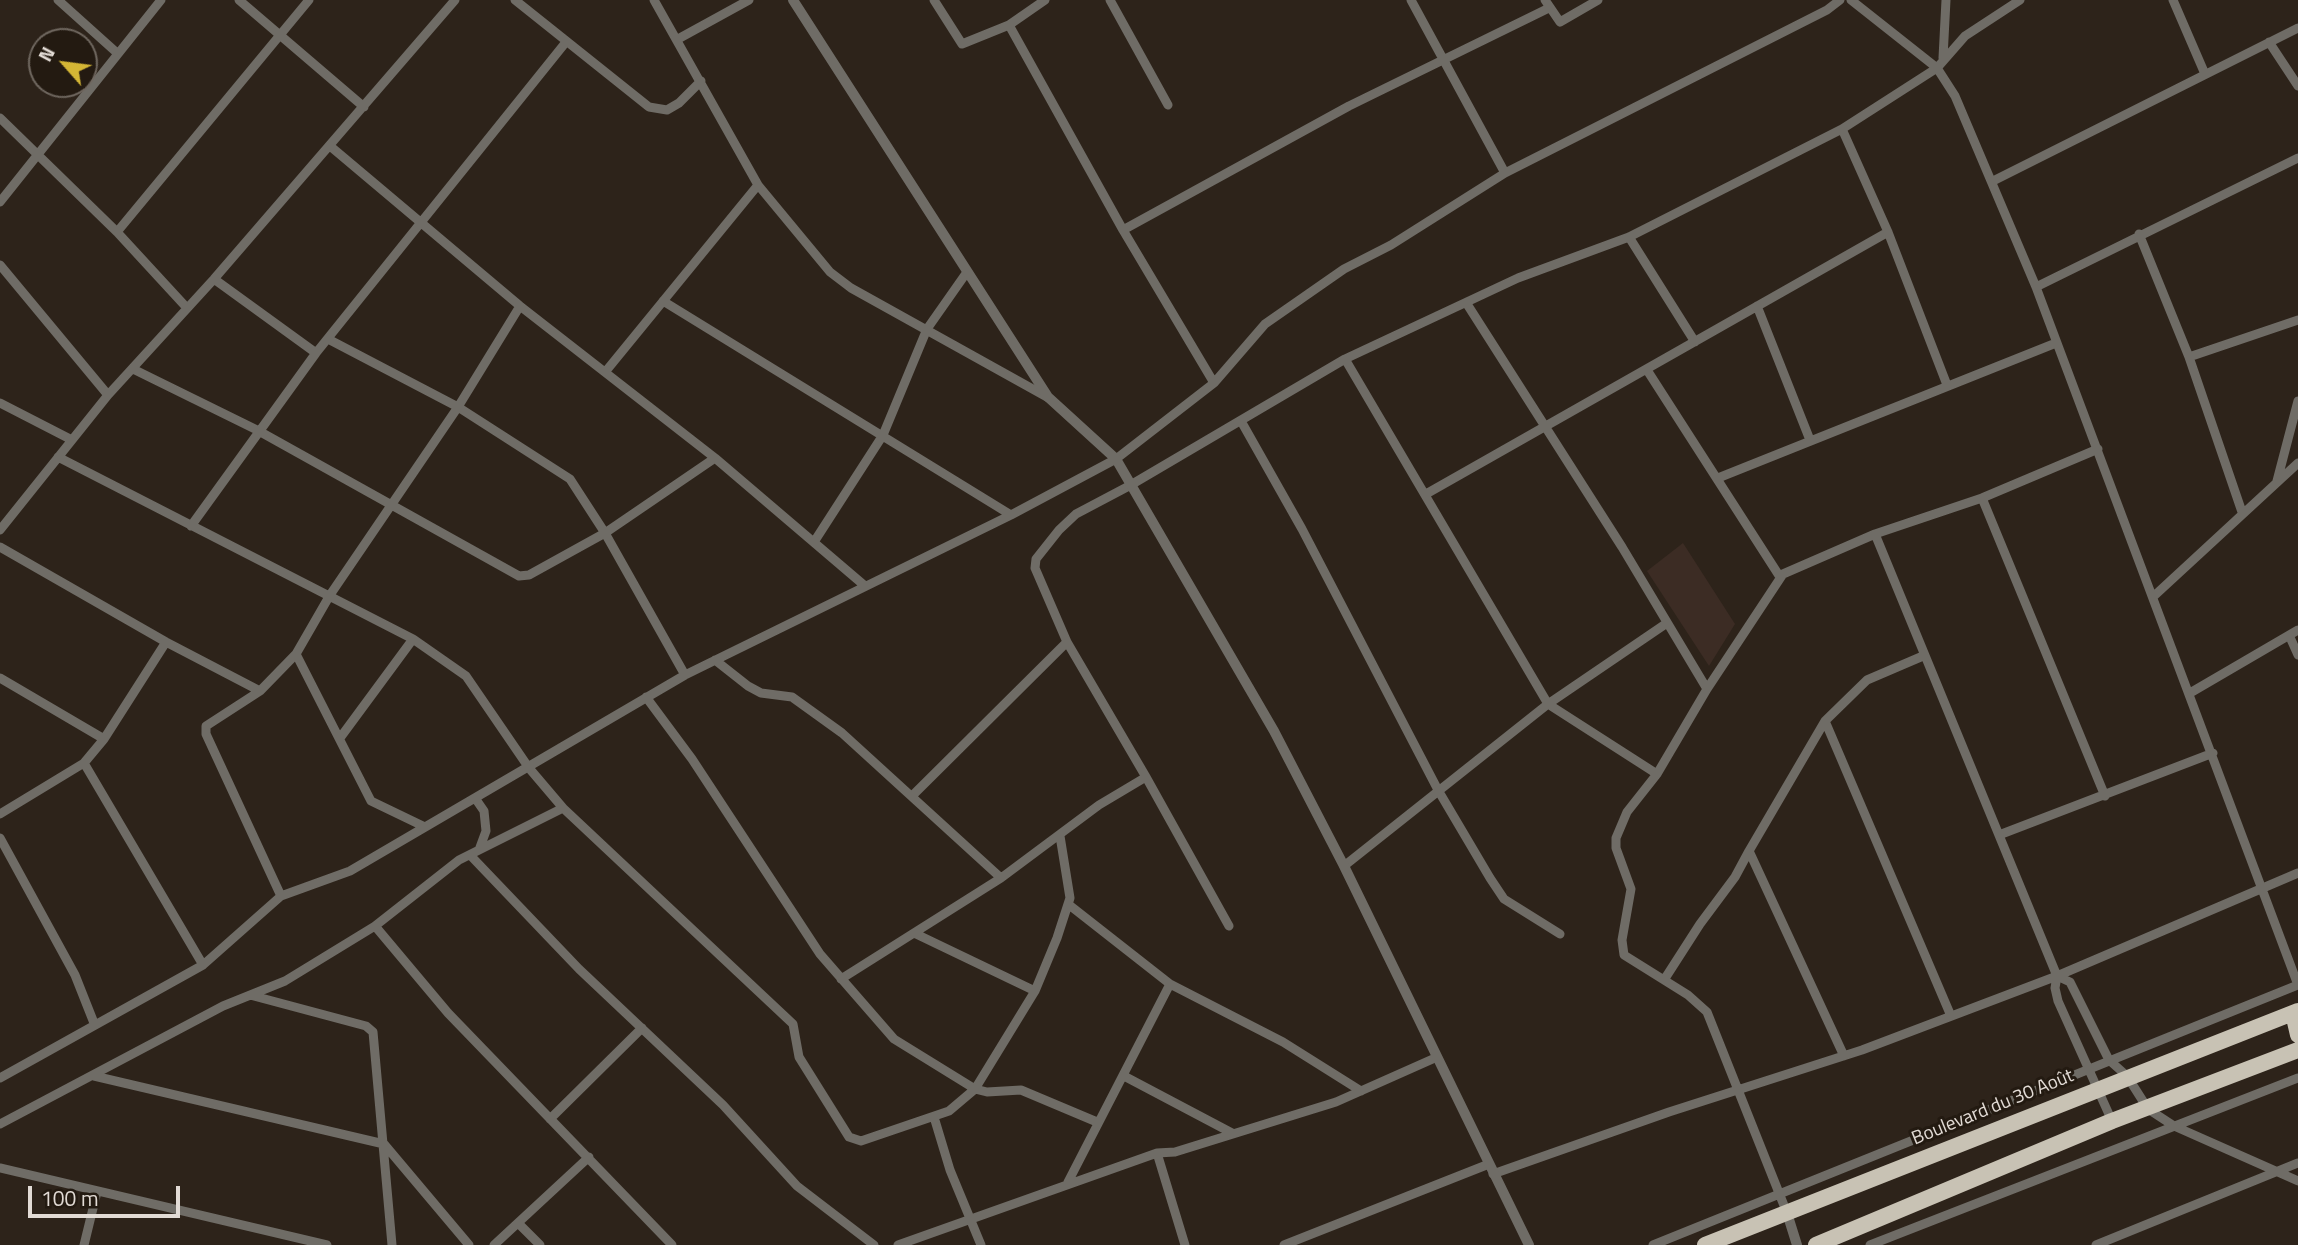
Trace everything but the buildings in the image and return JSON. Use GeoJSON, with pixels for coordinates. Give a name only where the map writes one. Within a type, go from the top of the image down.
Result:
{"type":"FeatureCollection","features":[{"type":"Feature","properties":{"kind":"highway"},"geometry":{"type":"LineString","coordinates":[[2298,1012],[2295,1022],[2298,1035]]}},
{"type":"Feature","properties":{"kind":"highway","name":"Boulevard du 30 Août"},"geometry":{"type":"LineString","coordinates":[[1705,1245],[2127,1076],[2298,1012]]}},
{"type":"Feature","properties":{"kind":"highway"},"geometry":{"type":"LineString","coordinates":[[1816,1245],[2112,1121],[2298,1050]]}},
{"type":"Feature","properties":{"kind":"street"},"geometry":{"type":"LineString","coordinates":[[58,0],[117,52]]}},
{"type":"Feature","properties":{"kind":"street"},"geometry":{"type":"LineString","coordinates":[[0,202],[161,0]]}},
{"type":"Feature","properties":{"kind":"street"},"geometry":{"type":"LineString","coordinates":[[239,0],[364,107]]}},
{"type":"Feature","properties":{"kind":"street"},"geometry":{"type":"LineString","coordinates":[[117,232],[309,0]]}},
{"type":"Feature","properties":{"kind":"street"},"geometry":{"type":"LineString","coordinates":[[0,530],[108,395],[214,279],[455,0]]}},
{"type":"Feature","properties":{"kind":"street"},"geometry":{"type":"LineString","coordinates":[[515,0],[649,107],[658,110],[678,103],[701,81]]}},
{"type":"Feature","properties":{"kind":"street"},"geometry":{"type":"LineString","coordinates":[[654,0],[758,185],[813,254],[839,280],[1048,397],[1116,459],[1129,486],[1274,731],[1344,866],[1435,1058],[1529,1245]]}},
{"type":"Feature","properties":{"kind":"street"},"geometry":{"type":"LineString","coordinates":[[678,39],[749,0]]}},
{"type":"Feature","properties":{"kind":"street"},"geometry":{"type":"LineString","coordinates":[[793,0],[1048,397]]}},
{"type":"Feature","properties":{"kind":"street"},"geometry":{"type":"LineString","coordinates":[[934,0],[962,44],[1009,25],[1045,0]]}},
{"type":"Feature","properties":{"kind":"street"},"geometry":{"type":"LineString","coordinates":[[1110,0],[1168,105]]}},
{"type":"Feature","properties":{"kind":"street"},"geometry":{"type":"LineString","coordinates":[[1410,0],[1445,58],[1505,173]]}},
{"type":"Feature","properties":{"kind":"street"},"geometry":{"type":"LineString","coordinates":[[1123,230],[1349,106],[1547,4],[1560,22],[1598,0]]}},
{"type":"Feature","properties":{"kind":"street"},"geometry":{"type":"LineString","coordinates":[[0,1078],[94,1023],[203,965],[281,896],[350,871],[685,675],[1011,515],[1116,459],[1214,383],[1265,324],[1305,295],[1505,173],[1827,10],[1840,0]]}},
{"type":"Feature","properties":{"kind":"street"},"geometry":{"type":"LineString","coordinates":[[1851,0],[1940,63]]}},
{"type":"Feature","properties":{"kind":"street"},"geometry":{"type":"LineString","coordinates":[[1653,1245],[2298,985],[2260,890],[2213,753],[2036,287],[1993,181],[1940,63],[1946,0]]}},
{"type":"Feature","properties":{"kind":"street"},"geometry":{"type":"LineString","coordinates":[[1229,926],[1067,642],[1034,562],[1076,514],[1129,486],[1345,359],[1518,278],[1629,237],[1842,129],[1940,63],[1965,36],[2020,0]]}},
{"type":"Feature","properties":{"kind":"street"},"geometry":{"type":"LineString","coordinates":[[2173,0],[2205,74]]}},
{"type":"Feature","properties":{"kind":"street"},"geometry":{"type":"LineString","coordinates":[[1009,25],[1123,230],[1214,383]]}},
{"type":"Feature","properties":{"kind":"street"},"geometry":{"type":"LineString","coordinates":[[1993,181],[2298,28]]}},
{"type":"Feature","properties":{"kind":"street"},"geometry":{"type":"LineString","coordinates":[[191,526],[257,430],[316,353],[566,42]]}},
{"type":"Feature","properties":{"kind":"street"},"geometry":{"type":"LineString","coordinates":[[2269,42],[2298,86]]}},
{"type":"Feature","properties":{"kind":"street"},"geometry":{"type":"LineString","coordinates":[[0,118],[117,232],[187,308]]}},
{"type":"Feature","properties":{"kind":"street"},"geometry":{"type":"LineString","coordinates":[[1842,129],[1888,232],[1947,385]]}},
{"type":"Feature","properties":{"kind":"street"},"geometry":{"type":"LineString","coordinates":[[330,146],[520,306],[715,458],[864,586]]}},
{"type":"Feature","properties":{"kind":"street"},"geometry":{"type":"LineString","coordinates":[[2036,287],[2298,158]]}},
{"type":"Feature","properties":{"kind":"street"},"geometry":{"type":"LineString","coordinates":[[606,371],[758,185]]}},
{"type":"Feature","properties":{"kind":"street"},"geometry":{"type":"LineString","coordinates":[[1426,494],[1888,232]]}},
{"type":"Feature","properties":{"kind":"street"},"geometry":{"type":"LineString","coordinates":[[2139,234],[2189,356],[2242,512]]}},
{"type":"Feature","properties":{"kind":"street"},"geometry":{"type":"LineString","coordinates":[[1629,237],[1695,342]]}},
{"type":"Feature","properties":{"kind":"street"},"geometry":{"type":"LineString","coordinates":[[0,265],[108,395]]}},
{"type":"Feature","properties":{"kind":"street"},"geometry":{"type":"LineString","coordinates":[[814,542],[883,435],[927,329],[967,272]]}},
{"type":"Feature","properties":{"kind":"street"},"geometry":{"type":"LineString","coordinates":[[214,279],[316,353]]}},
{"type":"Feature","properties":{"kind":"street"},"geometry":{"type":"LineString","coordinates":[[663,301],[1011,515]]}},
{"type":"Feature","properties":{"kind":"street"},"geometry":{"type":"LineString","coordinates":[[1467,304],[1707,689]]}},
{"type":"Feature","properties":{"kind":"street"},"geometry":{"type":"LineString","coordinates":[[281,896],[206,729],[209,722],[260,691],[296,654],[330,596],[458,407],[520,306]]}},
{"type":"Feature","properties":{"kind":"street"},"geometry":{"type":"LineString","coordinates":[[1757,306],[1810,440]]}},
{"type":"Feature","properties":{"kind":"street"},"geometry":{"type":"LineString","coordinates":[[2189,356],[2298,320]]}},
{"type":"Feature","properties":{"kind":"street"},"geometry":{"type":"LineString","coordinates":[[328,339],[458,407],[570,479],[605,533],[685,675]]}},
{"type":"Feature","properties":{"kind":"street"},"geometry":{"type":"LineString","coordinates":[[1718,478],[2056,343]]}},
{"type":"Feature","properties":{"kind":"street"},"geometry":{"type":"LineString","coordinates":[[1345,359],[1548,704],[1657,774]]}},
{"type":"Feature","properties":{"kind":"street"},"geometry":{"type":"LineString","coordinates":[[133,369],[257,430],[519,576],[529,575],[605,533],[715,458]]}},
{"type":"Feature","properties":{"kind":"street"},"geometry":{"type":"LineString","coordinates":[[1647,369],[1780,578]]}},
{"type":"Feature","properties":{"kind":"street"},"geometry":{"type":"LineString","coordinates":[[2277,482],[2298,401]]}},
{"type":"Feature","properties":{"kind":"street"},"geometry":{"type":"LineString","coordinates":[[0,403],[72,440]]}},
{"type":"Feature","properties":{"kind":"street"},"geometry":{"type":"LineString","coordinates":[[1241,421],[1302,528],[1438,790],[1504,900],[1560,934]]}},
{"type":"Feature","properties":{"kind":"street"},"geometry":{"type":"LineString","coordinates":[[1797,1245],[1781,1192],[1707,1012],[1698,1002],[1624,955],[1622,940],[1631,889],[1616,848],[1616,838],[1627,812],[1657,774],[1707,689],[1780,578],[1875,534],[1982,498],[2098,449]]}},
{"type":"Feature","properties":{"kind":"street"},"geometry":{"type":"LineString","coordinates":[[58,457],[413,639],[466,676],[529,768],[563,808],[793,1024],[799,1057],[849,1137],[861,1141],[934,1117],[956,1107],[975,1089],[1035,991],[1068,904],[1069,888],[1060,836]]}},
{"type":"Feature","properties":{"kind":"street"},"geometry":{"type":"LineString","coordinates":[[2154,596],[2298,463]]}},
{"type":"Feature","properties":{"kind":"street"},"geometry":{"type":"LineString","coordinates":[[1982,498],[2105,796]]}},
{"type":"Feature","properties":{"kind":"street"},"geometry":{"type":"LineString","coordinates":[[1875,534],[2057,976],[2055,988],[2058,1001],[2112,1121]]}},
{"type":"Feature","properties":{"kind":"street"},"geometry":{"type":"LineString","coordinates":[[0,547],[166,642],[260,691]]}},
{"type":"Feature","properties":{"kind":"street"},"geometry":{"type":"LineString","coordinates":[[1344,866],[1548,704],[1667,623]]}},
{"type":"Feature","properties":{"kind":"street"},"geometry":{"type":"LineString","coordinates":[[2190,693],[2294,633],[2298,654]]}},
{"type":"Feature","properties":{"kind":"street"},"geometry":{"type":"LineString","coordinates":[[340,738],[413,639]]}},
{"type":"Feature","properties":{"kind":"street"},"geometry":{"type":"LineString","coordinates":[[0,814],[84,763],[104,739],[166,642]]}},
{"type":"Feature","properties":{"kind":"street"},"geometry":{"type":"LineString","coordinates":[[912,796],[1067,642]]}},
{"type":"Feature","properties":{"kind":"street"},"geometry":{"type":"LineString","coordinates":[[296,654],[371,801],[425,827]]}},
{"type":"Feature","properties":{"kind":"street"},"geometry":{"type":"LineString","coordinates":[[1664,980],[1700,924],[1735,877],[1825,721],[1867,680],[1923,656]]}},
{"type":"Feature","properties":{"kind":"street"},"geometry":{"type":"LineString","coordinates":[[715,660],[757,691],[797,700],[842,733],[1001,878]]}},
{"type":"Feature","properties":{"kind":"street"},"geometry":{"type":"LineString","coordinates":[[0,678],[104,739]]}},
{"type":"Feature","properties":{"kind":"street"},"geometry":{"type":"LineString","coordinates":[[646,697],[687,752],[820,954],[894,1039],[975,1089],[987,1092],[1021,1090],[1097,1122]]}},
{"type":"Feature","properties":{"kind":"street"},"geometry":{"type":"LineString","coordinates":[[1825,721],[1951,1016]]}},
{"type":"Feature","properties":{"kind":"street"},"geometry":{"type":"LineString","coordinates":[[1999,835],[2213,753]]}},
{"type":"Feature","properties":{"kind":"street"},"geometry":{"type":"LineString","coordinates":[[84,763],[203,965]]}},
{"type":"Feature","properties":{"kind":"street"},"geometry":{"type":"LineString","coordinates":[[841,979],[1001,878],[1098,805],[1146,777]]}},
{"type":"Feature","properties":{"kind":"street"},"geometry":{"type":"LineString","coordinates":[[474,853],[486,831],[484,811],[475,798]]}},
{"type":"Feature","properties":{"kind":"street"},"geometry":{"type":"LineString","coordinates":[[0,1124],[223,1006],[285,981],[375,926],[437,874],[563,808]]}},
{"type":"Feature","properties":{"kind":"street"},"geometry":{"type":"LineString","coordinates":[[0,838],[75,975],[94,1023]]}},
{"type":"Feature","properties":{"kind":"street"},"geometry":{"type":"LineString","coordinates":[[1749,851],[1844,1056]]}},
{"type":"Feature","properties":{"kind":"street"},"geometry":{"type":"LineString","coordinates":[[474,853],[559,949],[736,1118],[797,1186],[874,1245]]}},
{"type":"Feature","properties":{"kind":"street"},"geometry":{"type":"LineString","coordinates":[[1284,1245],[1491,1169],[1844,1056],[2057,976],[2298,873]]}},
{"type":"Feature","properties":{"kind":"street"},"geometry":{"type":"LineString","coordinates":[[1068,904],[1170,984],[1283,1042],[1361,1091]]}},
{"type":"Feature","properties":{"kind":"street"},"geometry":{"type":"LineString","coordinates":[[375,926],[448,1013],[672,1245]]}},
{"type":"Feature","properties":{"kind":"street"},"geometry":{"type":"LineString","coordinates":[[914,933],[1035,991]]}},
{"type":"Feature","properties":{"kind":"street"},"geometry":{"type":"LineString","coordinates":[[2057,976],[2070,982],[2109,1060],[2127,1076],[2148,1109],[2174,1126],[2298,1181]]}},
{"type":"Feature","properties":{"kind":"street"},"geometry":{"type":"LineString","coordinates":[[1068,1182],[1170,984]]}},
{"type":"Feature","properties":{"kind":"street"},"geometry":{"type":"LineString","coordinates":[[250,995],[366,1026],[373,1032],[392,1245]]}},
{"type":"Feature","properties":{"kind":"street"},"geometry":{"type":"LineString","coordinates":[[550,1119],[642,1028]]}},
{"type":"Feature","properties":{"kind":"street"},"geometry":{"type":"LineString","coordinates":[[898,1245],[969,1221],[1068,1182],[1157,1153],[1175,1152],[1232,1133],[1288,1119],[1361,1091],[1435,1058]]}},
{"type":"Feature","properties":{"kind":"street"},"geometry":{"type":"LineString","coordinates":[[94,1076],[384,1144],[469,1245]]}},
{"type":"Feature","properties":{"kind":"street"},"geometry":{"type":"LineString","coordinates":[[1124,1076],[1232,1133]]}},
{"type":"Feature","properties":{"kind":"street"},"geometry":{"type":"LineString","coordinates":[[1870,1245],[2298,1078]]}},
{"type":"Feature","properties":{"kind":"street"},"geometry":{"type":"LineString","coordinates":[[934,1117],[969,1221],[981,1245]]}},
{"type":"Feature","properties":{"kind":"street"},"geometry":{"type":"LineString","coordinates":[[1157,1153],[1185,1245]]}},
{"type":"Feature","properties":{"kind":"street"},"geometry":{"type":"LineString","coordinates":[[494,1245],[589,1157]]}},
{"type":"Feature","properties":{"kind":"street"},"geometry":{"type":"LineString","coordinates":[[2096,1245],[2112,1242],[2298,1163]]}},
{"type":"Feature","properties":{"kind":"street"},"geometry":{"type":"LineString","coordinates":[[0,1168],[327,1245]]}},
{"type":"Feature","properties":{"kind":"street"},"geometry":{"type":"LineString","coordinates":[[84,1245],[97,1192]]}},
{"type":"Feature","properties":{"kind":"street"},"geometry":{"type":"LineString","coordinates":[[518,1223],[540,1245]]}},
{"type":"Feature","properties":{"kind":"shaded area"},"geometry":{"type":"Polygon","coordinates":[[[1683,543],[1735,624],[1709,666],[1647,571],[1683,543]]]}}]}
